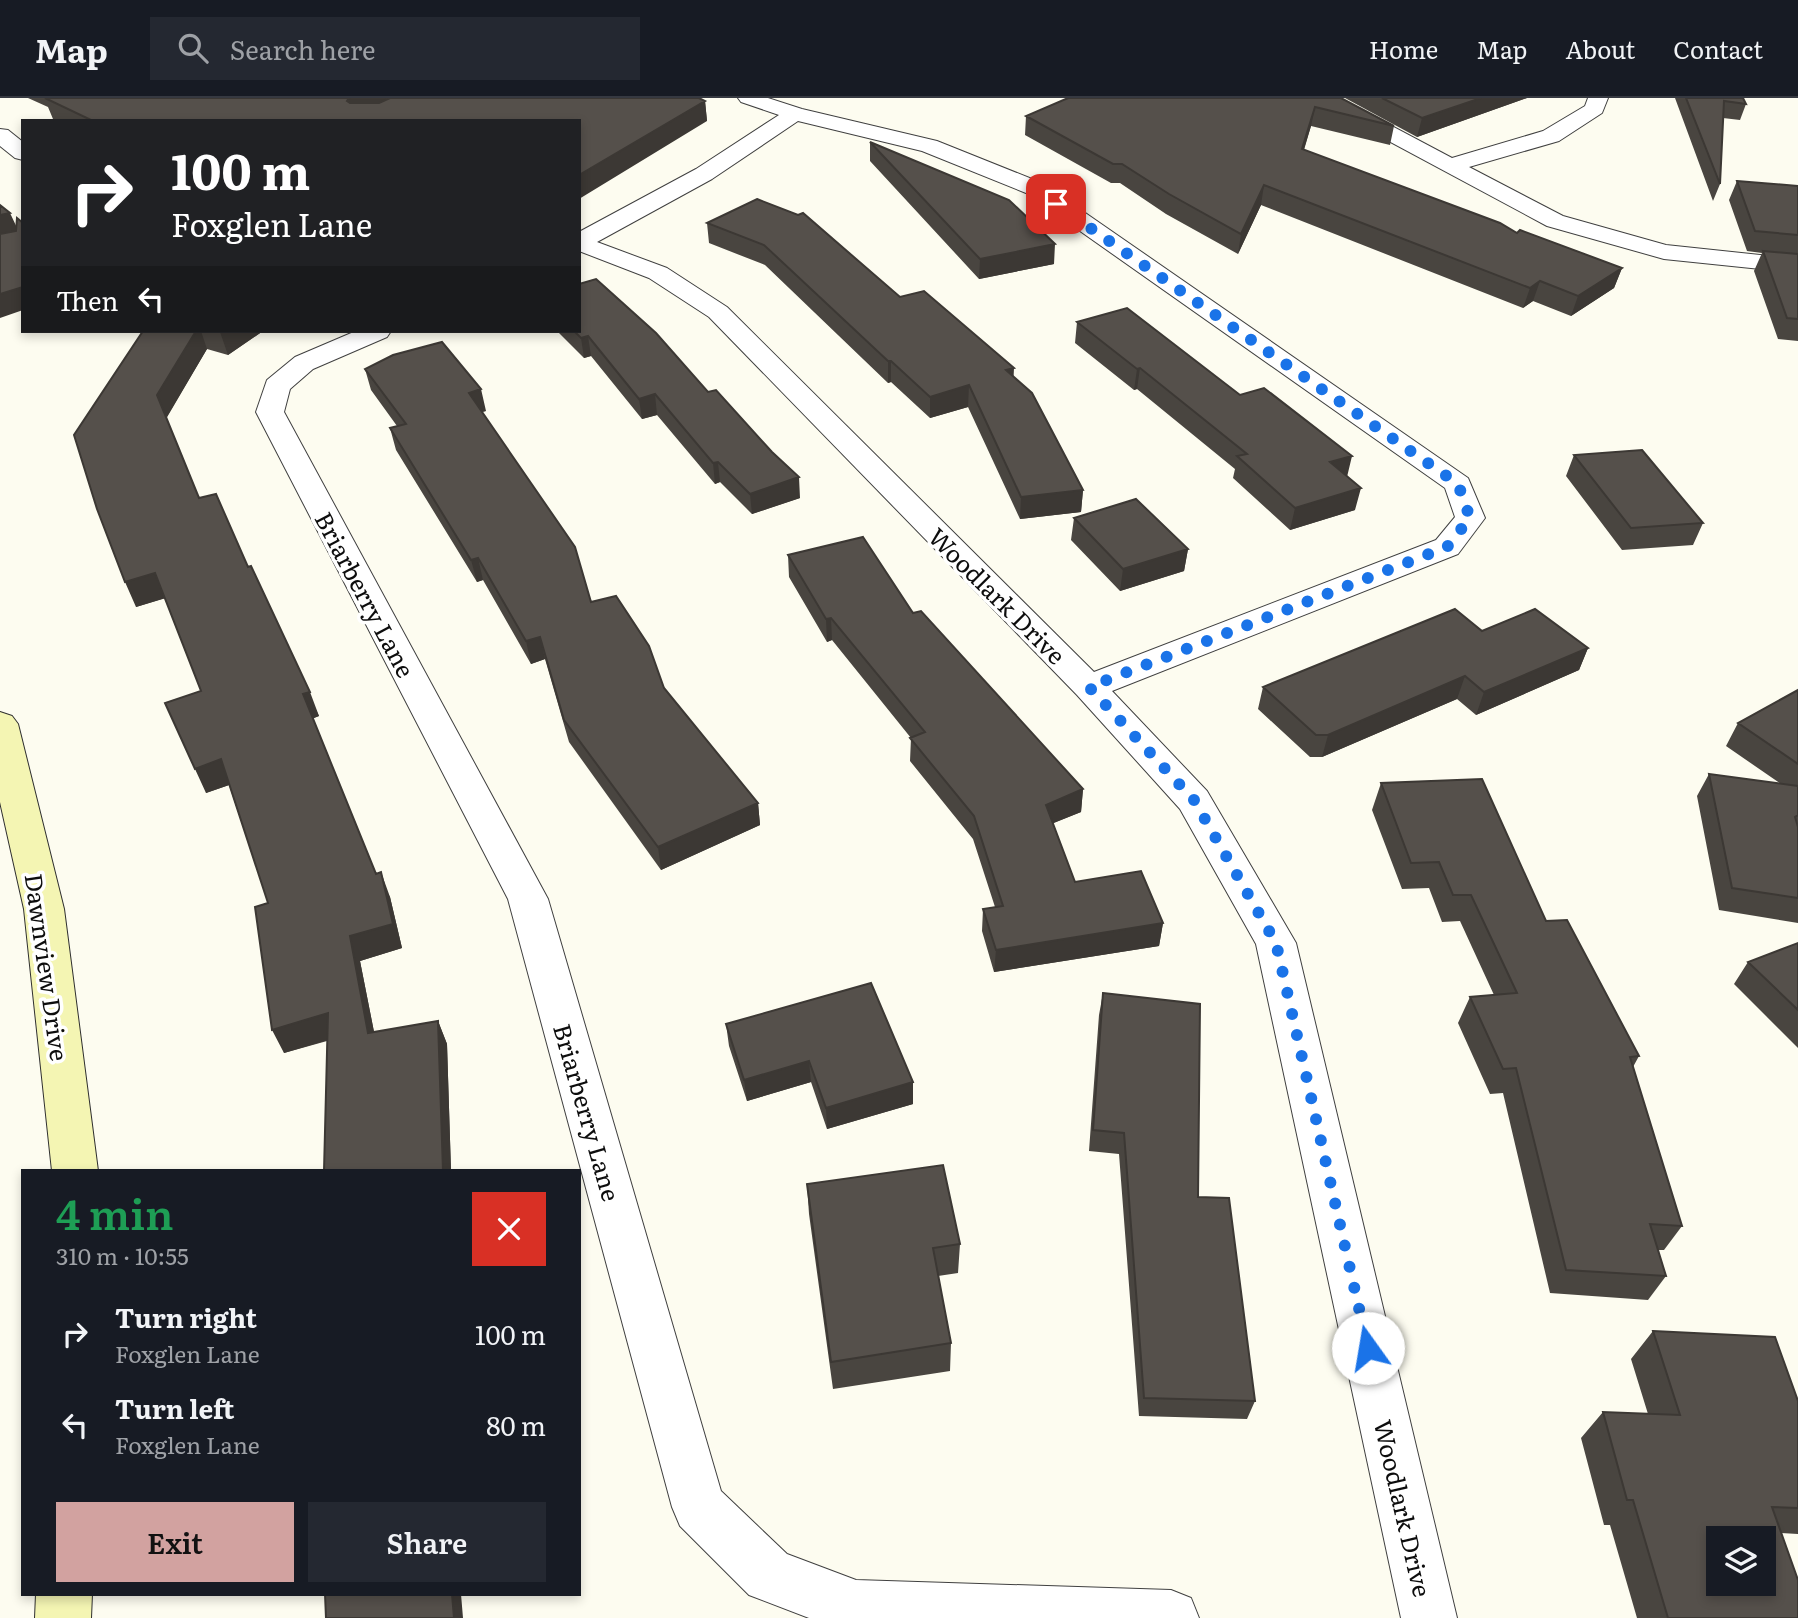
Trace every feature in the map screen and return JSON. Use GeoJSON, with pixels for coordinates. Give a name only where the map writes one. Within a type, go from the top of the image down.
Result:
{"type":"FeatureCollection","features":[{"type":"Feature","properties":{"kind":"street"},"geometry":{"type":"LineString","coordinates":[[748,98],[795,114],[929,146],[1034,188],[1458,484],[1470,518],[1447,547],[1089,687]]}},
{"type":"Feature","properties":{"kind":"street"},"geometry":{"type":"LineString","coordinates":[[1323,98],[1447,166],[1555,220],[1664,252],[1798,266]]}},
{"type":"Feature","properties":{"kind":"street"},"geometry":{"type":"LineString","coordinates":[[1447,166],[1552,136],[1595,109],[1598,98]]}},
{"type":"Feature","properties":{"kind":"street"},"geometry":{"type":"LineString","coordinates":[[581,242],[704,174],[795,114]]}},
{"type":"Feature","properties":{"kind":"street"},"geometry":{"type":"LineString","coordinates":[[0,135],[21,151]]}},
{"type":"Feature","properties":{"kind":"street","name":"Woodlark Drive"},"geometry":{"type":"LineString","coordinates":[[581,244],[658,273],[718,312],[1089,687],[1194,800],[1276,943],[1429,1618]]}},
{"type":"Feature","properties":{"kind":"street","name":"Briarberry Lane"},"geometry":{"type":"LineString","coordinates":[[373,333],[304,363],[276,386],[270,412],[528,899],[699,1507],[769,1575],[856,1608],[1171,1618]]}},
{"type":"Feature","properties":{"kind":"street","name":"Dawnview Drive"},"geometry":{"type":"LineString","coordinates":[[0,724],[44,909],[75,1169]]}},
{"type":"Feature","properties":{"kind":"street"},"geometry":{"type":"LineString","coordinates":[[63,1618],[64,1596]]}},
{"type":"Feature","properties":{"kind":"building"},"geometry":{"type":"Polygon","coordinates":[[[45,98],[349,98],[347,101],[350,103],[379,103],[390,98],[699,98],[705,101],[581,174],[581,119],[89,119],[45,98]]]}},
{"type":"Feature","properties":{"kind":"building"},"geometry":{"type":"Polygon","coordinates":[[[1068,98],[1341,98],[1394,126],[1315,107],[1302,149],[1500,223],[1517,233],[1520,230],[1622,268],[1578,296],[1540,281],[1530,288],[1264,185],[1241,234],[1122,164],[1113,164],[1026,116],[1068,98]]]}},
{"type":"Feature","properties":{"kind":"building"},"geometry":{"type":"Polygon","coordinates":[[[1382,98],[1481,98],[1422,118],[1382,98]]]}},
{"type":"Feature","properties":{"kind":"building"},"geometry":{"type":"Polygon","coordinates":[[[1686,98],[1743,98],[1746,104],[1724,101],[1720,184],[1686,98]]]}},
{"type":"Feature","properties":{"kind":"building"},"geometry":{"type":"Polygon","coordinates":[[[870,142],[1009,200],[1055,244],[980,259],[870,142]]]}},
{"type":"Feature","properties":{"kind":"building"},"geometry":{"type":"Polygon","coordinates":[[[1737,181],[1798,186],[1798,235],[1755,231],[1737,181]]]}},
{"type":"Feature","properties":{"kind":"building"},"geometry":{"type":"Polygon","coordinates":[[[757,199],[798,215],[803,213],[900,297],[924,291],[1014,368],[1006,370],[1032,393],[1083,490],[1021,497],[969,385],[930,397],[764,245],[707,223],[757,199]]]}},
{"type":"Feature","properties":{"kind":"building"},"geometry":{"type":"Polygon","coordinates":[[[0,205],[10,213],[0,215],[0,205]]]}},
{"type":"Feature","properties":{"kind":"building"},"geometry":{"type":"Polygon","coordinates":[[[17,218],[21,221],[21,288],[0,294],[0,234],[16,231],[17,218]]]}},
{"type":"Feature","properties":{"kind":"building"},"geometry":{"type":"Polygon","coordinates":[[[1763,251],[1798,254],[1798,319],[1787,318],[1763,251]]]}},
{"type":"Feature","properties":{"kind":"building"},"geometry":{"type":"Polygon","coordinates":[[[596,279],[656,333],[708,392],[716,390],[772,452],[799,477],[750,494],[718,462],[713,463],[655,394],[639,399],[588,336],[581,338],[576,333],[581,333],[581,283],[596,279]]]}},
{"type":"Feature","properties":{"kind":"building"},"geometry":{"type":"Polygon","coordinates":[[[1127,308],[1240,395],[1264,388],[1352,456],[1330,462],[1361,488],[1295,508],[1237,456],[1247,454],[1140,368],[1137,369],[1077,322],[1127,308]]]}},
{"type":"Feature","properties":{"kind":"building"},"geometry":{"type":"Polygon","coordinates":[[[142,333],[195,333],[157,395],[199,498],[216,494],[248,567],[251,566],[310,692],[303,694],[376,874],[381,872],[393,924],[350,936],[368,1033],[438,1021],[443,1169],[324,1169],[328,1013],[272,1030],[255,907],[268,903],[221,759],[195,769],[165,703],[201,691],[155,573],[125,582],[97,509],[74,435],[142,333]]]}},
{"type":"Feature","properties":{"kind":"building"},"geometry":{"type":"Polygon","coordinates":[[[442,342],[481,389],[469,393],[575,547],[591,602],[616,596],[649,646],[664,688],[758,803],[658,847],[564,720],[540,637],[526,641],[478,558],[471,560],[390,428],[406,424],[365,369],[393,355],[442,342]]]}},
{"type":"Feature","properties":{"kind":"building"},"geometry":{"type":"Polygon","coordinates":[[[1642,450],[1703,523],[1631,528],[1574,455],[1642,450]]]}},
{"type":"Feature","properties":{"kind":"building"},"geometry":{"type":"Polygon","coordinates":[[[1136,499],[1188,549],[1123,569],[1074,518],[1136,499]]]}},
{"type":"Feature","properties":{"kind":"building"},"geometry":{"type":"Polygon","coordinates":[[[863,537],[913,613],[921,611],[1083,789],[1046,805],[1075,882],[1141,871],[1163,923],[996,950],[983,909],[1003,906],[974,816],[910,738],[925,732],[831,618],[826,619],[788,555],[863,537]]]}},
{"type":"Feature","properties":{"kind":"building"},"geometry":{"type":"Polygon","coordinates":[[[1455,609],[1482,631],[1535,609],[1588,648],[1484,692],[1465,676],[1328,735],[1316,735],[1263,687],[1455,609]]]}},
{"type":"Feature","properties":{"kind":"building"},"geometry":{"type":"Polygon","coordinates":[[[1798,690],[1798,764],[1738,723],[1798,690]]]}},
{"type":"Feature","properties":{"kind":"building"},"geometry":{"type":"Polygon","coordinates":[[[1709,774],[1798,786],[1798,815],[1795,817],[1798,827],[1798,898],[1732,888],[1709,774]]]}},
{"type":"Feature","properties":{"kind":"building"},"geometry":{"type":"Polygon","coordinates":[[[1482,779],[1546,921],[1567,920],[1639,1056],[1630,1057],[1682,1226],[1650,1224],[1666,1276],[1566,1270],[1516,1068],[1503,1069],[1470,997],[1517,993],[1471,895],[1453,895],[1439,862],[1411,863],[1381,783],[1482,779]]]}},
{"type":"Feature","properties":{"kind":"building"},"geometry":{"type":"Polygon","coordinates":[[[1798,943],[1798,1010],[1748,962],[1798,943]]]}},
{"type":"Feature","properties":{"kind":"building"},"geometry":{"type":"Polygon","coordinates":[[[871,983],[913,1082],[826,1108],[809,1061],[744,1080],[726,1024],[871,983]]]}},
{"type":"Feature","properties":{"kind":"building"},"geometry":{"type":"Polygon","coordinates":[[[1103,993],[1200,1004],[1198,1197],[1229,1198],[1255,1401],[1144,1398],[1124,1133],[1093,1130],[1103,993]]]}},
{"type":"Feature","properties":{"kind":"building"},"geometry":{"type":"Polygon","coordinates":[[[943,1165],[960,1244],[933,1248],[951,1343],[831,1362],[807,1184],[943,1165]]]}},
{"type":"Feature","properties":{"kind":"building"},"geometry":{"type":"Polygon","coordinates":[[[1653,1331],[1775,1337],[1798,1401],[1798,1508],[1772,1507],[1798,1580],[1798,1618],[1668,1618],[1633,1500],[1627,1500],[1603,1412],[1680,1415],[1653,1331]]]}},
{"type":"Feature","properties":{"kind":"building"},"geometry":{"type":"Polygon","coordinates":[[[325,1596],[452,1596],[454,1618],[326,1618],[325,1596]]]}},
{"type":"Feature","properties":{"kind":"route"},"geometry":{"type":"LineString","coordinates":[[1056,204],[1458,484],[1470,518],[1447,547],[1089,687],[1194,800],[1276,943],[1368,1348]]}}]}
